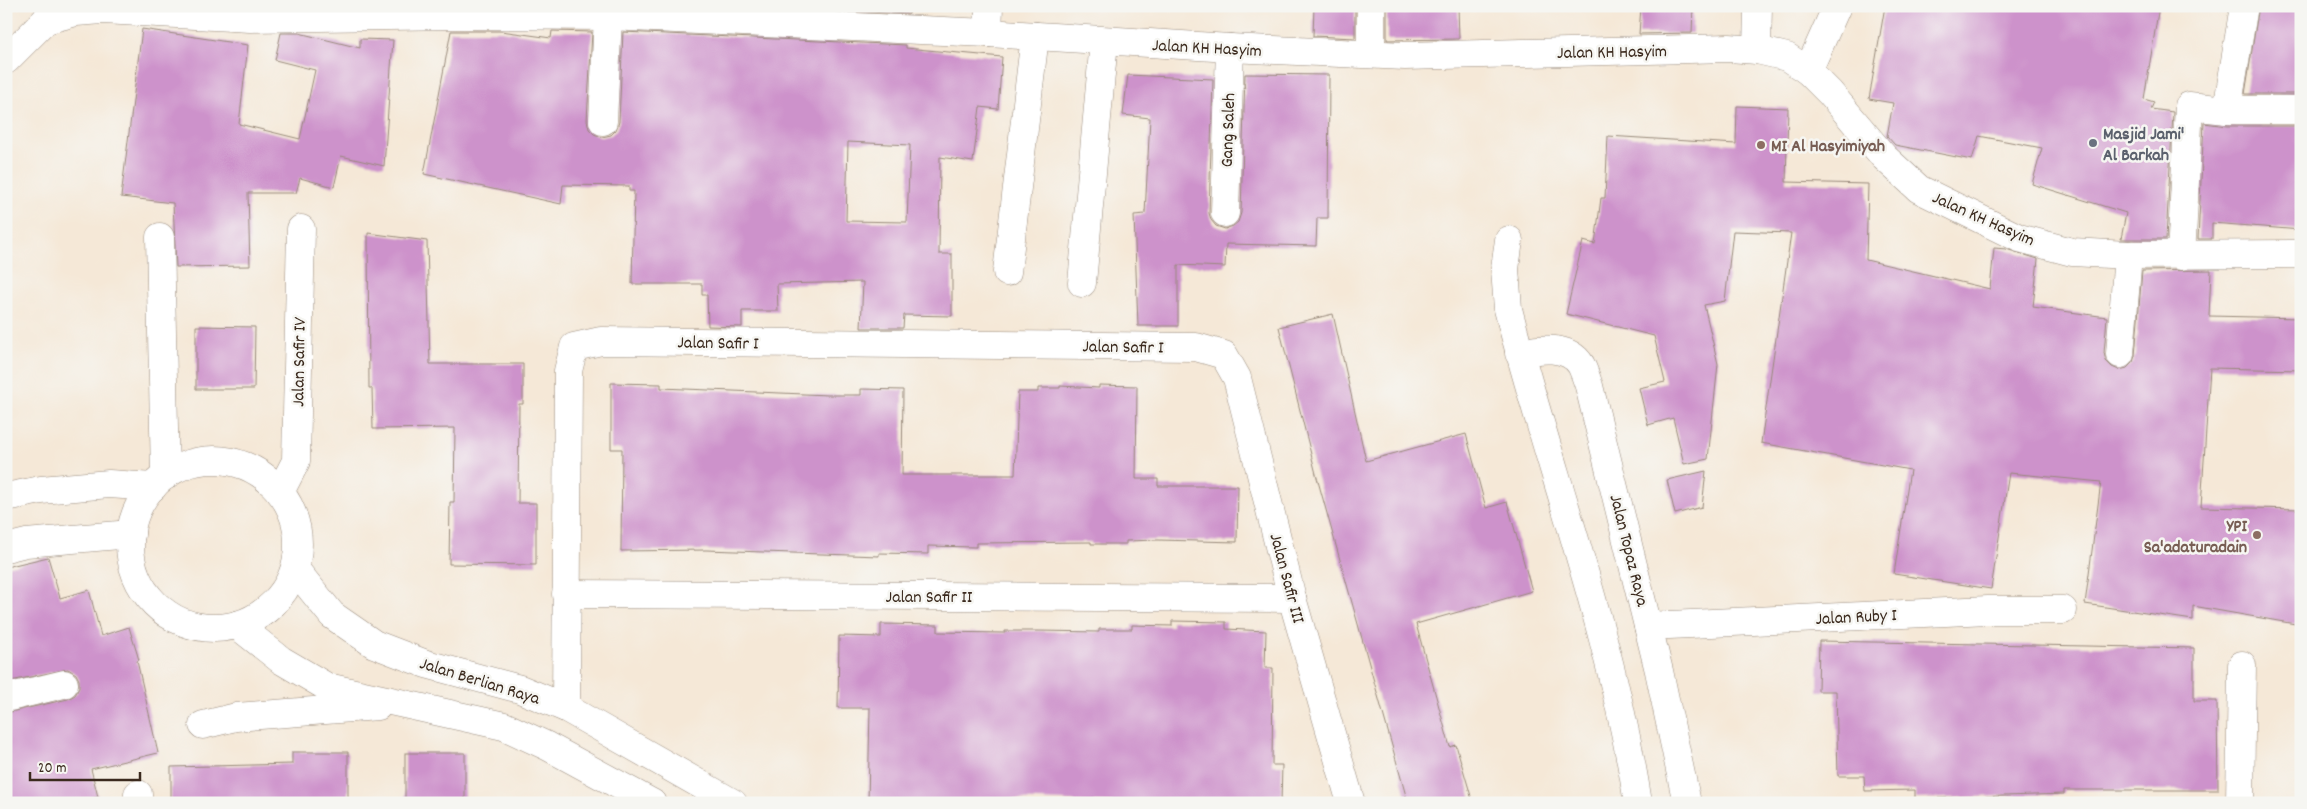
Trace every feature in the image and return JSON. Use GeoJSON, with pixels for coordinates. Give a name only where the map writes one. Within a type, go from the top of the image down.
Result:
{"type":"FeatureCollection","features":[{"type":"Feature","properties":{"kind":"street"},"geometry":{"type":"LineString","coordinates":[[988,33],[989,6]]}},
{"type":"Feature","properties":{"kind":"street"},"geometry":{"type":"LineString","coordinates":[[1371,6],[1371,54]]}},
{"type":"Feature","properties":{"kind":"street"},"geometry":{"type":"LineString","coordinates":[[1757,50],[1758,6]]}},
{"type":"Feature","properties":{"kind":"street"},"geometry":{"type":"LineString","coordinates":[[1808,70],[1837,6]]}},
{"type":"Feature","properties":{"kind":"street"},"geometry":{"type":"LineString","coordinates":[[2227,110],[2244,6]]}},
{"type":"Feature","properties":{"kind":"street","name":"Jalan KH Hasyim"},"geometry":{"type":"LineString","coordinates":[[50,13],[103,10],[250,18],[458,15],[608,16],[988,33],[1230,48],[1405,56],[1729,48],[1757,50],[1787,57],[1808,70],[1884,157],[1919,189],[2019,238],[2072,252],[2181,256],[2301,254]]}},
{"type":"Feature","properties":{"kind":"street"},"geometry":{"type":"LineString","coordinates":[[6,60],[50,13]]}},
{"type":"Feature","properties":{"kind":"street"},"geometry":{"type":"LineString","coordinates":[[603,121],[608,16]]}},
{"type":"Feature","properties":{"kind":"street"},"geometry":{"type":"LineString","coordinates":[[1007,272],[1035,36]]}},
{"type":"Feature","properties":{"kind":"street"},"geometry":{"type":"LineString","coordinates":[[1082,283],[1104,41]]}},
{"type":"Feature","properties":{"kind":"street","name":"Gang Saleh"},"geometry":{"type":"LineString","coordinates":[[1225,213],[1230,48]]}},
{"type":"Feature","properties":{"kind":"street"},"geometry":{"type":"LineString","coordinates":[[2181,256],[2189,106],[2227,110],[2301,110]]}},
{"type":"Feature","properties":{"kind":"street","name":"Jalan Safir IV"},"geometry":{"type":"LineString","coordinates":[[280,492],[296,461],[301,229]]}},
{"type":"Feature","properties":{"kind":"street"},"geometry":{"type":"LineString","coordinates":[[159,482],[160,237]]}},
{"type":"Feature","properties":{"kind":"street"},"geometry":{"type":"LineString","coordinates":[[1509,240],[1505,269],[1508,309],[1519,353],[1600,627],[1632,762],[1638,803]]}},
{"type":"Feature","properties":{"kind":"street"},"geometry":{"type":"LineString","coordinates":[[2120,354],[2128,255]]}},
{"type":"Feature","properties":{"kind":"street","name":"Jalan Safir I"},"geometry":{"type":"LineString","coordinates":[[566,708],[568,371],[574,347],[601,341],[1176,346],[1196,347],[1224,354]]}},
{"type":"Feature","properties":{"kind":"street","name":"Jalan Topaz Raya"},"geometry":{"type":"LineString","coordinates":[[1519,353],[1541,348],[1562,351],[1580,363],[1589,386],[1648,626],[1687,803]]}},
{"type":"Feature","properties":{"kind":"street","name":"Jalan Safir III"},"geometry":{"type":"LineString","coordinates":[[1224,354],[1236,378],[1292,598],[1351,803]]}},
{"type":"Feature","properties":{"kind":"street"},"geometry":{"type":"LineString","coordinates":[[204,460],[226,461],[247,466],[265,477],[280,492],[293,516],[298,542],[295,569],[282,594],[262,614],[237,625],[205,628],[174,618],[148,596],[134,567],[131,534],[142,501],[159,482],[183,466],[204,460]]}},
{"type":"Feature","properties":{"kind":"street"},"geometry":{"type":"LineString","coordinates":[[6,497],[41,490],[159,482]]}},
{"type":"Feature","properties":{"kind":"street"},"geometry":{"type":"LineString","coordinates":[[6,548],[26,543],[131,534]]}},
{"type":"Feature","properties":{"kind":"street","name":"Jalan Berlian Raya"},"geometry":{"type":"LineString","coordinates":[[295,569],[332,616],[374,644],[426,664],[520,689],[566,708],[733,803]]}},
{"type":"Feature","properties":{"kind":"street","name":"Jalan Safir II"},"geometry":{"type":"LineString","coordinates":[[566,594],[1292,598]]}},
{"type":"Feature","properties":{"kind":"street","name":"Jalan Ruby I"},"geometry":{"type":"LineString","coordinates":[[1648,626],[1988,610],[2063,610]]}},
{"type":"Feature","properties":{"kind":"street"},"geometry":{"type":"LineString","coordinates":[[237,625],[281,660],[328,687],[504,726],[547,746],[652,803]]}},
{"type":"Feature","properties":{"kind":"street"},"geometry":{"type":"LineString","coordinates":[[2240,803],[2242,665]]}},
{"type":"Feature","properties":{"kind":"street"},"geometry":{"type":"LineString","coordinates":[[6,698],[64,684]]}},
{"type":"Feature","properties":{"kind":"street"},"geometry":{"type":"LineString","coordinates":[[203,725],[236,717],[404,704]]}},
{"type":"Feature","properties":{"kind":"building"},"geometry":{"type":"Polygon","coordinates":[[[806,6],[910,6],[909,14],[807,9],[806,6]]]}},
{"type":"Feature","properties":{"kind":"building"},"geometry":{"type":"Polygon","coordinates":[[[1314,6],[1355,6],[1355,38],[1313,36],[1314,6]]]}},
{"type":"Feature","properties":{"kind":"building"},"geometry":{"type":"Polygon","coordinates":[[[1458,6],[1459,39],[1387,40],[1387,7],[1458,6]]]}},
{"type":"Feature","properties":{"kind":"building"},"geometry":{"type":"Polygon","coordinates":[[[1641,6],[1693,6],[1692,33],[1639,34],[1641,6]]]}},
{"type":"Feature","properties":{"kind":"building"},"geometry":{"type":"Polygon","coordinates":[[[1885,6],[2159,6],[2144,99],[2154,102],[2151,109],[2173,112],[2166,239],[2121,239],[2126,213],[2032,184],[2042,148],[1979,136],[1972,160],[1895,145],[1887,136],[1893,103],[1869,99],[1885,6]]]}},
{"type":"Feature","properties":{"kind":"building"},"geometry":{"type":"Polygon","coordinates":[[[2259,6],[2301,6],[2301,94],[2245,94],[2259,6]]]}},
{"type":"Feature","properties":{"kind":"building"},"geometry":{"type":"Polygon","coordinates":[[[142,29],[248,45],[239,124],[300,139],[315,70],[275,60],[281,33],[299,33],[360,48],[360,39],[393,40],[384,166],[341,156],[334,187],[300,178],[296,193],[248,193],[250,266],[176,267],[173,203],[121,197],[142,29]]]}},
{"type":"Feature","properties":{"kind":"building"},"geometry":{"type":"Polygon","coordinates":[[[451,31],[501,31],[551,38],[552,31],[592,32],[587,120],[589,129],[594,134],[602,137],[611,135],[616,130],[619,122],[623,32],[906,45],[906,48],[1002,57],[998,109],[980,107],[973,162],[940,157],[939,254],[952,254],[952,316],[904,315],[903,328],[861,328],[863,282],[777,284],[778,311],[742,311],[742,327],[708,326],[707,295],[702,295],[702,284],[632,284],[634,191],[629,191],[629,186],[563,185],[561,204],[424,174],[451,31]],[[848,142],[846,221],[907,222],[910,145],[848,142]]]}},
{"type":"Feature","properties":{"kind":"building"},"geometry":{"type":"Polygon","coordinates":[[[1245,74],[1329,75],[1328,218],[1317,218],[1316,246],[1226,244],[1225,267],[1178,265],[1178,326],[1138,326],[1134,215],[1145,214],[1150,118],[1123,115],[1128,75],[1213,79],[1209,213],[1211,220],[1216,226],[1225,229],[1238,222],[1241,213],[1245,74]]]}},
{"type":"Feature","properties":{"kind":"building"},"geometry":{"type":"Polygon","coordinates":[[[1737,106],[1788,108],[1786,182],[1868,184],[1866,260],[1990,289],[1994,248],[2006,249],[2038,259],[2033,307],[2107,317],[2104,353],[2106,361],[2112,367],[2119,370],[2127,368],[2133,362],[2135,356],[2142,271],[2211,270],[2209,316],[2301,318],[2301,370],[2210,368],[2201,507],[2301,509],[2301,625],[2193,606],[2193,620],[2085,604],[2101,482],[2009,473],[1991,589],[1894,574],[1910,470],[1761,443],[1791,233],[1733,231],[1725,301],[1704,305],[1718,364],[1708,459],[1684,464],[1673,418],[1648,425],[1639,388],[1665,382],[1654,336],[1566,314],[1583,241],[1595,244],[1601,198],[1605,198],[1608,136],[1736,144],[1737,106]]]}},
{"type":"Feature","properties":{"kind":"building"},"geometry":{"type":"Polygon","coordinates":[[[2204,123],[2227,126],[2301,126],[2301,230],[2212,223],[2212,239],[2198,239],[2204,123]]]}},
{"type":"Feature","properties":{"kind":"building"},"geometry":{"type":"Polygon","coordinates":[[[368,233],[427,241],[430,364],[523,364],[523,404],[519,404],[518,503],[536,503],[536,565],[449,564],[450,502],[454,502],[455,428],[373,429],[372,388],[369,388],[368,233]]]}},
{"type":"Feature","properties":{"kind":"building"},"geometry":{"type":"Polygon","coordinates":[[[1333,314],[1366,461],[1466,434],[1486,508],[1507,502],[1532,591],[1416,624],[1450,747],[1456,745],[1473,803],[1408,803],[1316,474],[1279,327],[1333,314]]]}},
{"type":"Feature","properties":{"kind":"building"},"geometry":{"type":"Polygon","coordinates":[[[196,326],[255,327],[254,389],[196,389],[196,326]]]}},
{"type":"Feature","properties":{"kind":"building"},"geometry":{"type":"Polygon","coordinates":[[[611,383],[661,384],[661,388],[828,395],[861,395],[861,389],[903,390],[902,475],[1015,475],[1018,392],[1038,392],[1038,388],[1060,388],[1060,386],[1099,388],[1099,385],[1137,386],[1136,479],[1158,479],[1158,486],[1238,486],[1237,542],[1158,540],[1126,541],[1126,544],[1091,544],[1091,542],[976,543],[976,547],[928,546],[928,554],[879,553],[879,556],[706,550],[621,551],[622,449],[611,449],[611,383]]]}},
{"type":"Feature","properties":{"kind":"building"},"geometry":{"type":"Polygon","coordinates":[[[1706,471],[1702,507],[1675,514],[1667,480],[1706,471]]]}},
{"type":"Feature","properties":{"kind":"building"},"geometry":{"type":"Polygon","coordinates":[[[48,557],[60,598],[89,590],[101,636],[129,627],[139,660],[137,661],[158,753],[91,769],[98,797],[75,803],[6,803],[6,713],[68,699],[75,695],[79,688],[79,680],[76,674],[68,669],[6,682],[6,567],[48,557]]]}},
{"type":"Feature","properties":{"kind":"building"},"geometry":{"type":"Polygon","coordinates":[[[1172,621],[1226,622],[1226,629],[1266,631],[1265,668],[1273,668],[1272,765],[1282,765],[1281,803],[1117,803],[1007,799],[1007,803],[868,803],[870,708],[838,708],[839,636],[881,637],[881,624],[938,625],[938,632],[1005,633],[1005,631],[1099,632],[1099,629],[1132,629],[1132,625],[1172,626],[1172,621]]]}},
{"type":"Feature","properties":{"kind":"building"},"geometry":{"type":"Polygon","coordinates":[[[1819,641],[2194,648],[2194,701],[2217,701],[2218,790],[2064,790],[2064,794],[1915,799],[1915,790],[1865,791],[1864,776],[1838,776],[1836,691],[1818,691],[1819,641]]]}},
{"type":"Feature","properties":{"kind":"building"},"geometry":{"type":"Polygon","coordinates":[[[292,752],[348,752],[348,803],[171,803],[171,767],[292,764],[292,752]]]}},
{"type":"Feature","properties":{"kind":"building"},"geometry":{"type":"Polygon","coordinates":[[[405,753],[465,753],[465,803],[405,803],[405,753]]]}},
{"type":"Feature","properties":{"kind":"place","name":"Masjid Jami' Al Barkah"},"geometry":{"type":"Point","coordinates":[2093,143]}},
{"type":"Feature","properties":{"kind":"place","name":"MI Al Hasyimiyah"},"geometry":{"type":"Point","coordinates":[1761,145]}},
{"type":"Feature","properties":{"kind":"place","name":"YPI Sa'adaturadain"},"geometry":{"type":"Point","coordinates":[2257,535]}}]}
